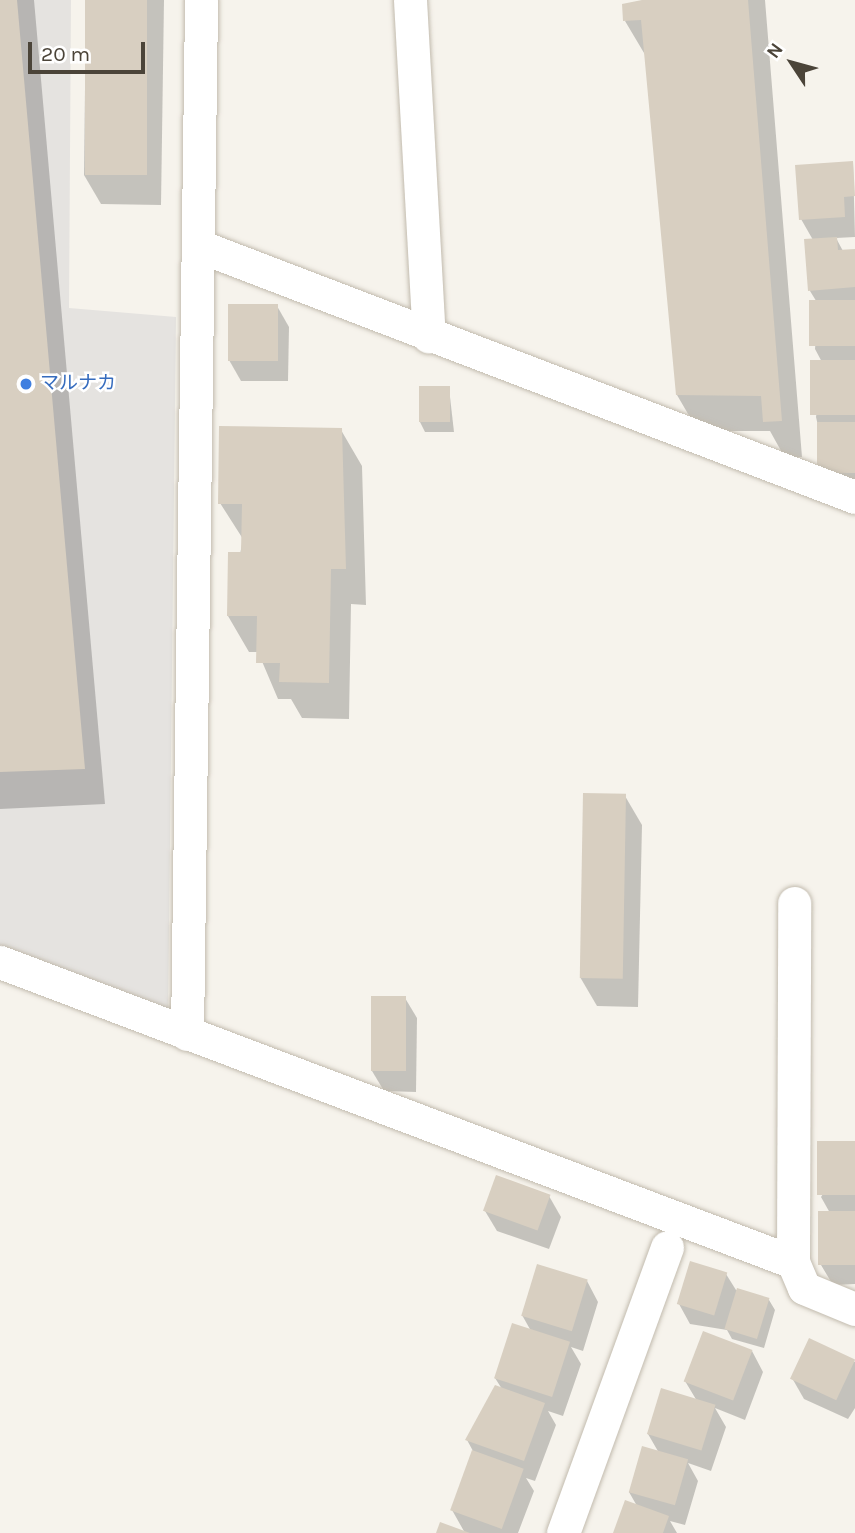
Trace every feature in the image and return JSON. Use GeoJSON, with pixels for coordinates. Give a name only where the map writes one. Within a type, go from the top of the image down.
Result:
{"type":"FeatureCollection","features":[{"type":"Feature","properties":{"kind":"street"},"geometry":{"type":"LineString","coordinates":[[187,1034],[201,0]]}},
{"type":"Feature","properties":{"kind":"street"},"geometry":{"type":"LineString","coordinates":[[410,0],[429,336]]}},
{"type":"Feature","properties":{"kind":"street"},"geometry":{"type":"LineString","coordinates":[[199,246],[855,497]]}},
{"type":"Feature","properties":{"kind":"street"},"geometry":{"type":"LineString","coordinates":[[794,903],[793,1262],[804,1287],[855,1309]]}},
{"type":"Feature","properties":{"kind":"street"},"geometry":{"type":"LineString","coordinates":[[0,962],[793,1262]]}},
{"type":"Feature","properties":{"kind":"street"},"geometry":{"type":"LineString","coordinates":[[563,1533],[667,1247]]}},
{"type":"Feature","properties":{"kind":"shaded area"},"geometry":{"type":"Polygon","coordinates":[[[0,0],[71,0],[69,308],[176,317],[168,1018],[0,953],[0,0]]]}},
{"type":"Feature","properties":{"kind":"building","name":"マルナカ"},"geometry":{"type":"Polygon","coordinates":[[[0,0],[17,0],[85,769],[0,772],[0,0]]]}},
{"type":"Feature","properties":{"kind":"building"},"geometry":{"type":"Polygon","coordinates":[[[85,0],[147,0],[147,175],[85,175],[85,0]]]}},
{"type":"Feature","properties":{"kind":"building"},"geometry":{"type":"Polygon","coordinates":[[[642,0],[748,0],[782,421],[763,422],[761,396],[676,395],[641,20],[623,21],[622,4],[642,0]]]}},
{"type":"Feature","properties":{"kind":"building"},"geometry":{"type":"Polygon","coordinates":[[[853,161],[855,196],[844,197],[845,217],[799,220],[795,165],[853,161]]]}},
{"type":"Feature","properties":{"kind":"building"},"geometry":{"type":"Polygon","coordinates":[[[837,237],[838,250],[855,249],[855,287],[808,291],[804,239],[837,237]]]}},
{"type":"Feature","properties":{"kind":"building"},"geometry":{"type":"Polygon","coordinates":[[[809,300],[855,300],[855,346],[809,346],[809,300]]]}},
{"type":"Feature","properties":{"kind":"building"},"geometry":{"type":"Polygon","coordinates":[[[228,304],[278,304],[278,361],[228,361],[228,304]]]}},
{"type":"Feature","properties":{"kind":"building"},"geometry":{"type":"Polygon","coordinates":[[[810,360],[855,360],[855,415],[810,415],[810,360]]]}},
{"type":"Feature","properties":{"kind":"building"},"geometry":{"type":"Polygon","coordinates":[[[419,386],[450,386],[450,422],[419,422],[419,386]]]}},
{"type":"Feature","properties":{"kind":"building"},"geometry":{"type":"Polygon","coordinates":[[[817,422],[855,422],[855,473],[817,473],[817,422]]]}},
{"type":"Feature","properties":{"kind":"building"},"geometry":{"type":"Polygon","coordinates":[[[219,426],[342,428],[346,569],[331,569],[329,683],[279,682],[280,663],[256,663],[257,616],[227,616],[228,552],[241,552],[242,504],[218,504],[219,426]]]}},
{"type":"Feature","properties":{"kind":"building"},"geometry":{"type":"Polygon","coordinates":[[[583,793],[626,794],[623,979],[580,978],[583,793]]]}},
{"type":"Feature","properties":{"kind":"building"},"geometry":{"type":"Polygon","coordinates":[[[371,996],[406,996],[406,1071],[371,1071],[371,996]]]}},
{"type":"Feature","properties":{"kind":"building"},"geometry":{"type":"Polygon","coordinates":[[[817,1141],[855,1141],[855,1195],[817,1195],[817,1141]]]}},
{"type":"Feature","properties":{"kind":"building"},"geometry":{"type":"Polygon","coordinates":[[[496,1175],[551,1195],[538,1231],[483,1211],[496,1175]]]}},
{"type":"Feature","properties":{"kind":"building"},"geometry":{"type":"Polygon","coordinates":[[[818,1211],[855,1211],[855,1265],[818,1265],[818,1211]]]}},
{"type":"Feature","properties":{"kind":"building"},"geometry":{"type":"Polygon","coordinates":[[[690,1261],[727,1272],[714,1315],[677,1304],[690,1261]]]}},
{"type":"Feature","properties":{"kind":"building"},"geometry":{"type":"Polygon","coordinates":[[[537,1264],[588,1279],[572,1331],[521,1316],[537,1264]]]}},
{"type":"Feature","properties":{"kind":"building"},"geometry":{"type":"Polygon","coordinates":[[[737,1288],[770,1298],[757,1339],[724,1329],[737,1288]]]}},
{"type":"Feature","properties":{"kind":"building"},"geometry":{"type":"Polygon","coordinates":[[[512,1323],[570,1342],[552,1397],[494,1378],[512,1323]]]}},
{"type":"Feature","properties":{"kind":"building"},"geometry":{"type":"Polygon","coordinates":[[[703,1331],[752,1350],[733,1400],[684,1381],[703,1331]]]}},
{"type":"Feature","properties":{"kind":"building"},"geometry":{"type":"Polygon","coordinates":[[[809,1338],[855,1359],[836,1400],[790,1379],[809,1338]]]}},
{"type":"Feature","properties":{"kind":"building"},"geometry":{"type":"Polygon","coordinates":[[[495,1385],[545,1403],[524,1461],[465,1440],[495,1385]]]}},
{"type":"Feature","properties":{"kind":"building"},"geometry":{"type":"Polygon","coordinates":[[[661,1388],[716,1405],[701,1451],[647,1434],[661,1388]]]}},
{"type":"Feature","properties":{"kind":"building"},"geometry":{"type":"Polygon","coordinates":[[[642,1446],[688,1459],[675,1505],[629,1492],[642,1446]]]}},
{"type":"Feature","properties":{"kind":"building"},"geometry":{"type":"Polygon","coordinates":[[[472,1450],[524,1469],[502,1529],[450,1510],[472,1450]]]}},
{"type":"Feature","properties":{"kind":"building"},"geometry":{"type":"Polygon","coordinates":[[[625,1500],[669,1516],[663,1533],[613,1533],[625,1500]]]}},
{"type":"Feature","properties":{"kind":"building"},"geometry":{"type":"Polygon","coordinates":[[[440,1522],[470,1533],[436,1533],[440,1522]]]}},
{"type":"Feature","properties":{"kind":"place","name":"マルナカ"},"geometry":{"type":"Point","coordinates":[26,384]}}]}
